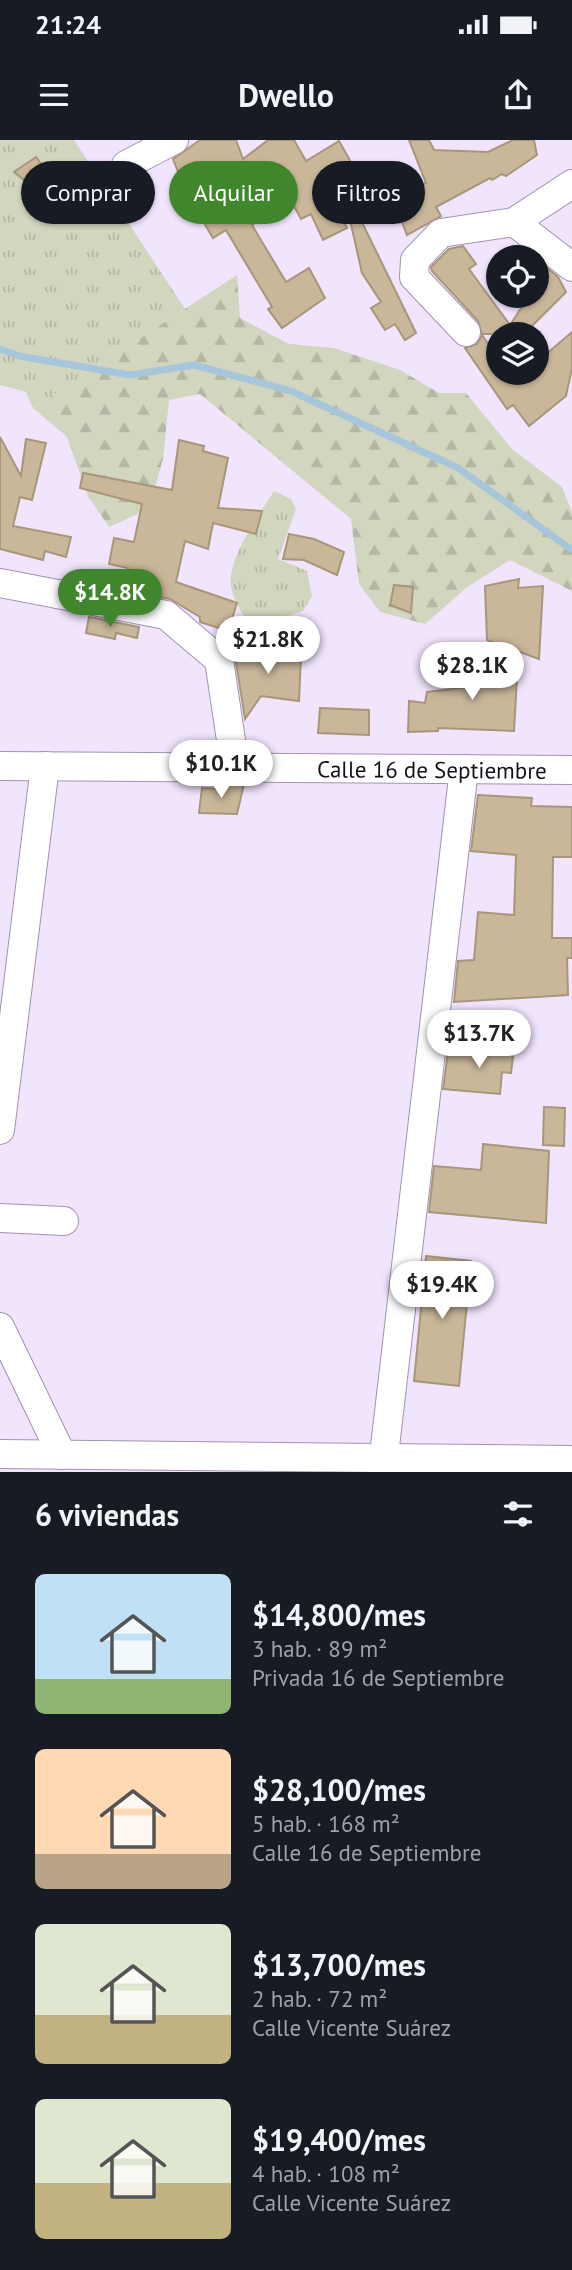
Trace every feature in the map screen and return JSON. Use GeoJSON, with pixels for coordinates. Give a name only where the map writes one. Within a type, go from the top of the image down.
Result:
{"type":"FeatureCollection","features":[{"type":"Feature","properties":{"kind":"street"},"geometry":{"type":"LineString","coordinates":[[135,161],[174,140]]}},
{"type":"Feature","properties":{"kind":"street"},"geometry":{"type":"LineString","coordinates":[[467,332],[414,277],[415,260],[441,233],[514,222],[572,184]]}},
{"type":"Feature","properties":{"kind":"street"},"geometry":{"type":"LineString","coordinates":[[514,222],[572,267]]}},
{"type":"Feature","properties":{"kind":"street"},"geometry":{"type":"LineString","coordinates":[[0,583],[166,615],[219,660],[235,767]]}},
{"type":"Feature","properties":{"kind":"street","name":"Calle 16 de Septiembre"},"geometry":{"type":"LineString","coordinates":[[0,766],[572,770]]}},
{"type":"Feature","properties":{"kind":"street"},"geometry":{"type":"LineString","coordinates":[[0,1130],[45,766]]}},
{"type":"Feature","properties":{"kind":"street"},"geometry":{"type":"LineString","coordinates":[[382,1465],[464,769]]}},
{"type":"Feature","properties":{"kind":"street"},"geometry":{"type":"LineString","coordinates":[[0,1218],[64,1221]]}},
{"type":"Feature","properties":{"kind":"street"},"geometry":{"type":"LineString","coordinates":[[0,1327],[62,1455]]}},
{"type":"Feature","properties":{"kind":"street"},"geometry":{"type":"LineString","coordinates":[[0,1454],[382,1465],[572,1460]]}},
{"type":"Feature","properties":{"kind":"green space"},"geometry":{"type":"Polygon","coordinates":[[[0,140],[74,140],[88,161],[21,161],[21,224],[129,224],[185,309],[33,408],[26,392],[0,385],[0,140]]]}},
{"type":"Feature","properties":{"kind":"green space"},"geometry":{"type":"Polygon","coordinates":[[[237,275],[240,318],[289,344],[334,348],[400,370],[439,393],[466,393],[512,449],[562,487],[572,512],[572,591],[510,560],[466,588],[425,624],[380,612],[359,584],[351,519],[200,394],[169,400],[163,459],[149,509],[109,527],[88,496],[67,437],[33,408],[237,275]]]}},
{"type":"Feature","properties":{"kind":"green space"},"geometry":{"type":"Polygon","coordinates":[[[274,491],[291,499],[296,509],[278,559],[307,571],[312,596],[303,611],[287,616],[304,631],[314,645],[292,650],[255,641],[235,601],[231,586],[231,575],[239,550],[274,491]]]}},
{"type":"Feature","properties":{"kind":"building"},"geometry":{"type":"Polygon","coordinates":[[[200,140],[236,140],[243,159],[268,140],[294,140],[306,161],[339,141],[350,161],[312,161],[312,216],[311,214],[301,219],[298,214],[298,161],[173,159],[200,140]]]}},
{"type":"Feature","properties":{"kind":"building"},"geometry":{"type":"Polygon","coordinates":[[[409,140],[429,140],[434,150],[488,152],[513,140],[534,140],[537,155],[506,176],[502,174],[492,180],[490,178],[436,207],[441,216],[407,235],[403,224],[425,224],[425,161],[417,161],[409,140]]]}},
{"type":"Feature","properties":{"kind":"building"},"geometry":{"type":"Polygon","coordinates":[[[21,167],[21,178],[14,172],[21,167]]]}},
{"type":"Feature","properties":{"kind":"building"},"geometry":{"type":"Polygon","coordinates":[[[205,224],[253,224],[286,282],[309,268],[325,298],[282,328],[268,309],[272,307],[226,230],[213,238],[205,224]]]}},
{"type":"Feature","properties":{"kind":"building"},"geometry":{"type":"Polygon","coordinates":[[[316,224],[345,224],[347,228],[323,240],[316,224]]]}},
{"type":"Feature","properties":{"kind":"building"},"geometry":{"type":"Polygon","coordinates":[[[351,224],[363,224],[416,333],[405,340],[395,324],[385,330],[371,308],[381,302],[362,273],[351,224]]]}},
{"type":"Feature","properties":{"kind":"building"},"geometry":{"type":"Polygon","coordinates":[[[463,246],[476,264],[469,269],[486,292],[486,308],[498,308],[508,322],[486,322],[486,334],[482,334],[478,321],[432,271],[431,267],[449,249],[463,246]]]}},
{"type":"Feature","properties":{"kind":"building"},"geometry":{"type":"Polygon","coordinates":[[[549,270],[558,277],[566,292],[536,322],[512,322],[521,308],[549,308],[549,270]]]}},
{"type":"Feature","properties":{"kind":"building"},"geometry":{"type":"Polygon","coordinates":[[[572,332],[572,368],[566,396],[529,426],[513,405],[507,409],[490,385],[549,385],[549,352],[572,332]]]}},
{"type":"Feature","properties":{"kind":"building"},"geometry":{"type":"Polygon","coordinates":[[[482,335],[486,341],[486,378],[465,348],[477,344],[482,335]]]}},
{"type":"Feature","properties":{"kind":"building"},"geometry":{"type":"Polygon","coordinates":[[[0,437],[21,476],[26,439],[46,443],[32,500],[20,497],[13,526],[71,537],[66,557],[45,551],[43,560],[0,549],[0,437]]]}},
{"type":"Feature","properties":{"kind":"building"},"geometry":{"type":"Polygon","coordinates":[[[179,440],[204,446],[203,451],[228,458],[218,508],[262,511],[256,534],[213,523],[208,549],[185,541],[176,582],[237,603],[228,631],[200,622],[200,617],[170,599],[122,590],[128,568],[109,564],[114,538],[134,542],[142,504],[80,488],[83,473],[172,490],[179,440]]]}},
{"type":"Feature","properties":{"kind":"building"},"geometry":{"type":"Polygon","coordinates":[[[289,534],[314,539],[344,552],[337,575],[304,560],[283,559],[289,534]]]}},
{"type":"Feature","properties":{"kind":"building"},"geometry":{"type":"Polygon","coordinates":[[[519,579],[518,588],[543,586],[539,659],[487,640],[485,586],[519,579]]]}},
{"type":"Feature","properties":{"kind":"building"},"geometry":{"type":"Polygon","coordinates":[[[394,585],[413,587],[411,613],[390,605],[394,585]]]}},
{"type":"Feature","properties":{"kind":"building"},"geometry":{"type":"Polygon","coordinates":[[[89,617],[139,627],[137,638],[116,633],[115,639],[86,633],[89,617]]]}},
{"type":"Feature","properties":{"kind":"building"},"geometry":{"type":"Polygon","coordinates":[[[239,647],[275,654],[276,650],[301,655],[299,701],[261,696],[245,719],[236,662],[239,647]]]}},
{"type":"Feature","properties":{"kind":"building"},"geometry":{"type":"Polygon","coordinates":[[[478,657],[518,659],[514,731],[438,728],[438,731],[408,732],[409,701],[425,703],[427,692],[477,686],[478,657]]]}},
{"type":"Feature","properties":{"kind":"building"},"geometry":{"type":"Polygon","coordinates":[[[320,708],[369,710],[369,735],[318,733],[320,708]]]}},
{"type":"Feature","properties":{"kind":"building"},"geometry":{"type":"Polygon","coordinates":[[[223,784],[244,784],[237,814],[199,813],[202,788],[222,789],[223,784]]]}},
{"type":"Feature","properties":{"kind":"building"},"geometry":{"type":"Polygon","coordinates":[[[478,795],[532,798],[531,806],[572,807],[572,857],[553,857],[552,938],[572,938],[572,958],[567,958],[568,995],[454,1002],[458,961],[474,960],[478,912],[514,915],[516,855],[471,851],[478,795]]]}},
{"type":"Feature","properties":{"kind":"building"},"geometry":{"type":"Polygon","coordinates":[[[496,1030],[513,1057],[511,1073],[502,1072],[500,1094],[443,1089],[448,1052],[483,1055],[484,1051],[494,1051],[496,1030]]]}},
{"type":"Feature","properties":{"kind":"building"},"geometry":{"type":"Polygon","coordinates":[[[544,1107],[565,1108],[564,1146],[543,1145],[544,1107]]]}},
{"type":"Feature","properties":{"kind":"building"},"geometry":{"type":"Polygon","coordinates":[[[483,1144],[549,1151],[546,1223],[429,1212],[434,1166],[481,1170],[483,1144]]]}},
{"type":"Feature","properties":{"kind":"building"},"geometry":{"type":"Polygon","coordinates":[[[426,1256],[471,1261],[459,1386],[414,1381],[426,1256]]]}},
{"type":"Feature","properties":{"kind":"waterway"},"geometry":{"type":"LineString","coordinates":[[0,349],[19,356],[130,375],[194,365],[291,391],[458,468],[572,550]]}}]}
